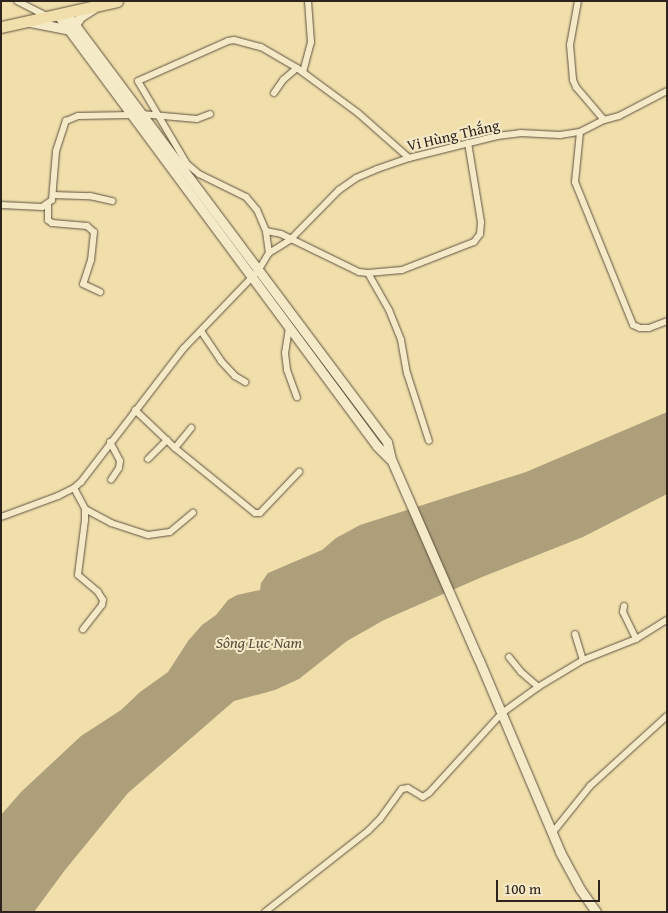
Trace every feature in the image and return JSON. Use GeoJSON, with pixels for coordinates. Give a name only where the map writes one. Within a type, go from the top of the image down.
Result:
{"type":"FeatureCollection","features":[{"type":"Feature","properties":{"kind":"highway"},"geometry":{"type":"LineString","coordinates":[[1,27],[58,15],[80,6],[94,8],[117,1]]}},
{"type":"Feature","properties":{"kind":"street"},"geometry":{"type":"LineString","coordinates":[[17,1],[58,15],[71,27],[141,114],[255,274],[289,328],[377,446],[390,459]]}},
{"type":"Feature","properties":{"kind":"street"},"geometry":{"type":"LineString","coordinates":[[274,93],[283,80],[300,70],[311,42],[308,1]]}},
{"type":"Feature","properties":{"kind":"street"},"geometry":{"type":"LineString","coordinates":[[578,1],[570,45],[573,80],[576,87],[604,120]]}},
{"type":"Feature","properties":{"kind":"street"},"geometry":{"type":"LineString","coordinates":[[71,27],[80,17],[94,8]]}},
{"type":"Feature","properties":{"kind":"street"},"geometry":{"type":"LineString","coordinates":[[25,22],[71,27],[131,115],[387,442],[390,459],[568,867],[596,912]]}},
{"type":"Feature","properties":{"kind":"street"},"geometry":{"type":"LineString","coordinates":[[1,517],[74,488],[183,349],[255,274],[269,253],[266,231],[257,210],[246,196],[199,174],[187,164],[138,81],[228,41],[234,40],[261,47],[300,70],[358,113],[409,158]]}},
{"type":"Feature","properties":{"kind":"street","name":"Vi Hùng Thắng"},"geometry":{"type":"LineString","coordinates":[[269,253],[291,239],[339,190],[356,178],[409,158],[468,143],[520,133],[560,135],[580,132],[604,120],[619,116],[667,91]]}},
{"type":"Feature","properties":{"kind":"street"},"geometry":{"type":"LineString","coordinates":[[141,114],[197,119],[210,114]]}},
{"type":"Feature","properties":{"kind":"street"},"geometry":{"type":"LineString","coordinates":[[100,292],[83,284],[91,260],[94,232],[87,226],[48,220],[48,205],[53,195],[56,151],[66,121],[78,116],[131,115]]}},
{"type":"Feature","properties":{"kind":"street"},"geometry":{"type":"LineString","coordinates":[[580,132],[575,182],[634,325],[640,328],[649,328],[667,321]]}},
{"type":"Feature","properties":{"kind":"street"},"geometry":{"type":"LineString","coordinates":[[266,231],[291,239],[358,272],[368,273],[402,270],[478,239],[481,222],[468,143]]}},
{"type":"Feature","properties":{"kind":"street"},"geometry":{"type":"LineString","coordinates":[[53,195],[90,196],[112,201]]}},
{"type":"Feature","properties":{"kind":"street"},"geometry":{"type":"LineString","coordinates":[[1,204],[24,207],[48,205]]}},
{"type":"Feature","properties":{"kind":"street"},"geometry":{"type":"LineString","coordinates":[[368,273],[388,310],[401,340],[407,373],[429,441]]}},
{"type":"Feature","properties":{"kind":"street"},"geometry":{"type":"LineString","coordinates":[[289,328],[285,353],[287,370],[296,397]]}},
{"type":"Feature","properties":{"kind":"street"},"geometry":{"type":"LineString","coordinates":[[201,331],[221,361],[235,376],[245,382]]}},
{"type":"Feature","properties":{"kind":"street"},"geometry":{"type":"LineString","coordinates":[[135,410],[176,448],[255,513],[260,513],[265,509],[299,472]]}},
{"type":"Feature","properties":{"kind":"street"},"geometry":{"type":"LineString","coordinates":[[176,448],[191,428]]}},
{"type":"Feature","properties":{"kind":"street"},"geometry":{"type":"LineString","coordinates":[[148,459],[167,440]]}},
{"type":"Feature","properties":{"kind":"street"},"geometry":{"type":"LineString","coordinates":[[110,442],[120,461],[119,468],[110,480]]}},
{"type":"Feature","properties":{"kind":"street"},"geometry":{"type":"LineString","coordinates":[[74,488],[84,509],[84,540],[78,575],[102,596],[103,600],[102,605],[83,629]]}},
{"type":"Feature","properties":{"kind":"street"},"geometry":{"type":"LineString","coordinates":[[84,509],[111,523],[148,535],[170,532],[193,513]]}},
{"type":"Feature","properties":{"kind":"street"},"geometry":{"type":"LineString","coordinates":[[624,606],[623,612],[636,639]]}},
{"type":"Feature","properties":{"kind":"street"},"geometry":{"type":"LineString","coordinates":[[265,912],[368,831],[380,819],[402,789],[408,788],[423,797],[429,793],[502,713],[538,687],[583,660],[636,639],[667,620]]}},
{"type":"Feature","properties":{"kind":"street"},"geometry":{"type":"LineString","coordinates":[[574,634],[583,660]]}},
{"type":"Feature","properties":{"kind":"street"},"geometry":{"type":"LineString","coordinates":[[509,658],[520,672],[538,687]]}},
{"type":"Feature","properties":{"kind":"street"},"geometry":{"type":"LineString","coordinates":[[553,832],[590,786],[667,716]]}},
{"type":"Feature","properties":{"kind":"water","name":"Sông Lục Nam"},"geometry":{"type":"Polygon","coordinates":[[[667,412],[667,494],[583,537],[482,577],[384,620],[347,641],[299,679],[275,690],[234,701],[128,793],[65,870],[34,912],[1,912],[1,815],[21,792],[81,736],[121,710],[140,692],[168,672],[188,641],[202,625],[216,615],[228,600],[237,595],[260,590],[261,583],[268,573],[322,550],[336,538],[360,525],[526,472],[667,412]]]}}]}
